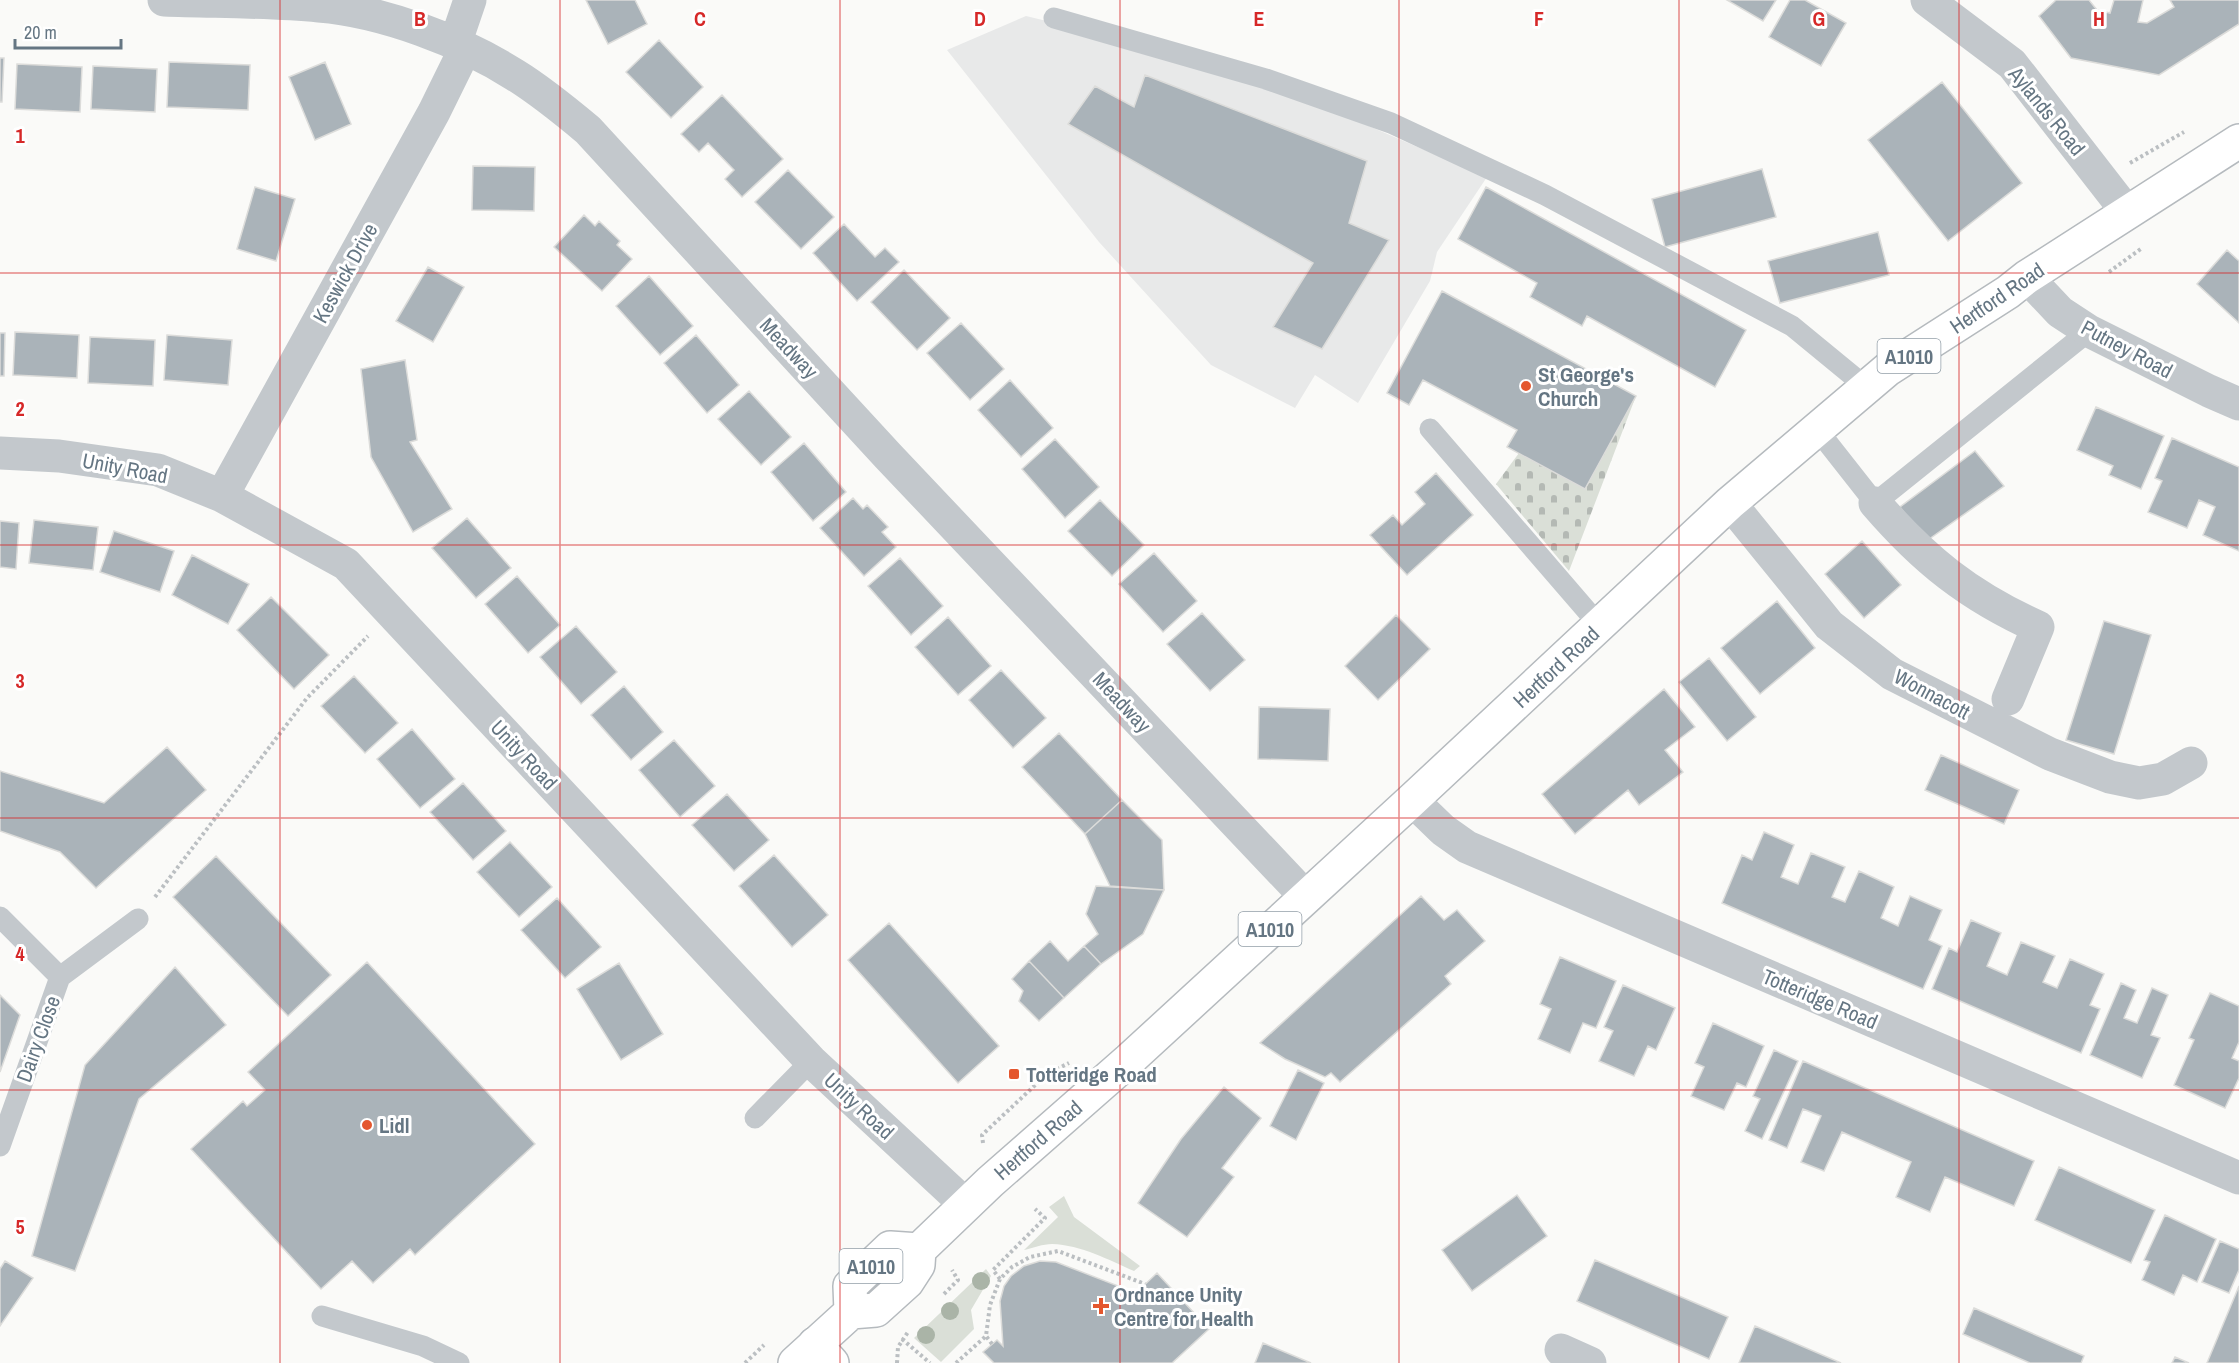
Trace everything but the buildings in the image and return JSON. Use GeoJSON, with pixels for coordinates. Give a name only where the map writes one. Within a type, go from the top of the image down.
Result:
{"type":"FeatureCollection","features":[{"type":"Feature","properties":{"kind":"main road","name":"Hertford Road"},"geometry":{"type":"LineString","coordinates":[[814,1357],[851,1312],[876,1310],[907,1282],[918,1265],[919,1250],[966,1205],[1129,1060],[1600,626],[1730,503],[1816,428],[1888,369],[2239,141]]}},
{"type":"Feature","properties":{"kind":"street","name":"Meadway"},"geometry":{"type":"LineString","coordinates":[[164,0],[320,6],[386,18],[424,30],[460,47],[513,74],[549,98],[588,130],[897,465],[1305,896]]}},
{"type":"Feature","properties":{"kind":"street","name":"Keswick Drive"},"geometry":{"type":"LineString","coordinates":[[222,496],[434,112],[460,47],[470,0]]}},
{"type":"Feature","properties":{"kind":"street","name":"Aylands Road"},"geometry":{"type":"LineString","coordinates":[[1927,0],[2012,64],[2127,212]]}},
{"type":"Feature","properties":{"kind":"street","name":"Putney Road"},"geometry":{"type":"LineString","coordinates":[[2027,277],[2060,312],[2089,331],[2239,404]]}},
{"type":"Feature","properties":{"kind":"street","name":"Unity Road"},"geometry":{"type":"LineString","coordinates":[[0,453],[59,456],[158,470],[222,496],[346,564],[811,1061],[966,1205]]}},
{"type":"Feature","properties":{"kind":"street","name":"Wonnacott"},"geometry":{"type":"LineString","coordinates":[[1730,503],[1829,625],[1892,674],[2050,754],[2110,777],[2139,783],[2163,779],[2191,763]]}},
{"type":"Feature","properties":{"kind":"street"},"geometry":{"type":"LineString","coordinates":[[1875,503],[1902,535],[1945,573],[1999,609],[2038,627],[2008,699]]}},
{"type":"Feature","properties":{"kind":"street","name":"Totteridge Road"},"geometry":{"type":"LineString","coordinates":[[1412,800],[1443,830],[1467,847],[2239,1178]]}},
{"type":"Feature","properties":{"kind":"lane"},"geometry":{"type":"LineString","coordinates":[[1054,18],[1266,79],[1391,123],[1545,195],[1792,326],[1866,387]]}},
{"type":"Feature","properties":{"kind":"lane"},"geometry":{"type":"LineString","coordinates":[[1816,428],[1875,503],[2089,331]]}},
{"type":"Feature","properties":{"kind":"lane"},"geometry":{"type":"LineString","coordinates":[[1430,429],[1600,626]]}},
{"type":"Feature","properties":{"kind":"lane","name":"Dairy Close"},"geometry":{"type":"LineString","coordinates":[[0,917],[60,977],[0,1146]]}},
{"type":"Feature","properties":{"kind":"lane"},"geometry":{"type":"LineString","coordinates":[[60,977],[138,919]]}},
{"type":"Feature","properties":{"kind":"lane"},"geometry":{"type":"LineString","coordinates":[[756,1118],[811,1061]]}},
{"type":"Feature","properties":{"kind":"lane"},"geometry":{"type":"LineString","coordinates":[[322,1316],[423,1346],[459,1363]]}},
{"type":"Feature","properties":{"kind":"path"},"geometry":{"type":"LineString","coordinates":[[2122,167],[2187,130]]}},
{"type":"Feature","properties":{"kind":"path"},"geometry":{"type":"LineString","coordinates":[[138,919],[307,698],[391,612]]}},
{"type":"Feature","properties":{"kind":"path","name":"Hertford Road"},"geometry":{"type":"LineString","coordinates":[[990,1128],[1047,1074],[1078,1059]]}},
{"type":"Feature","properties":{"kind":"path"},"geometry":{"type":"LineString","coordinates":[[1000,1279],[993,1270],[1045,1218],[1035,1209]]}},
{"type":"Feature","properties":{"kind":"path"},"geometry":{"type":"LineString","coordinates":[[956,1363],[986,1336],[990,1305],[1000,1279],[1012,1267],[1030,1257],[1059,1251],[1145,1284]]}},
{"type":"Feature","properties":{"kind":"path"},"geometry":{"type":"LineString","coordinates":[[951,1269],[958,1280]]}},
{"type":"Feature","properties":{"kind":"path"},"geometry":{"type":"LineString","coordinates":[[986,1336],[992,1344]]}},
{"type":"Feature","properties":{"kind":"path"},"geometry":{"type":"LineString","coordinates":[[902,1339],[930,1363]]}},
{"type":"Feature","properties":{"kind":"shaded area"},"geometry":{"type":"Polygon","coordinates":[[[1026,16],[1228,65],[1487,177],[1437,252],[1430,281],[1358,403],[1315,375],[1295,408],[1211,365],[1099,242],[947,50],[1026,16]]]}},
{"type":"Feature","properties":{"kind":"green space"},"geometry":{"type":"Polygon","coordinates":[[[1636,396],[1569,571],[1496,484],[1519,453],[1585,489],[1636,396]]]}},
{"type":"Feature","properties":{"kind":"green space"},"geometry":{"type":"Polygon","coordinates":[[[1064,1196],[1074,1217],[1140,1266],[1134,1271],[1094,1254],[1063,1245],[1049,1244],[1024,1250],[1058,1217],[1049,1207],[1064,1196]]]}},
{"type":"Feature","properties":{"kind":"green space"},"geometry":{"type":"Polygon","coordinates":[[[986,1269],[991,1276],[971,1310],[974,1329],[941,1362],[914,1338],[986,1269]]]}},
{"type":"Feature","properties":{"kind":"place","name":"St George's Church"},"geometry":{"type":"Point","coordinates":[1526,386]}},
{"type":"Feature","properties":{"kind":"place","name":"Totteridge Road"},"geometry":{"type":"Point","coordinates":[1014,1074]}},
{"type":"Feature","properties":{"kind":"place","name":"Lidl"},"geometry":{"type":"Point","coordinates":[367,1125]}},
{"type":"Feature","properties":{"kind":"place","name":"Ordnance Unity Centre for Health"},"geometry":{"type":"Point","coordinates":[1101,1306]}}]}
